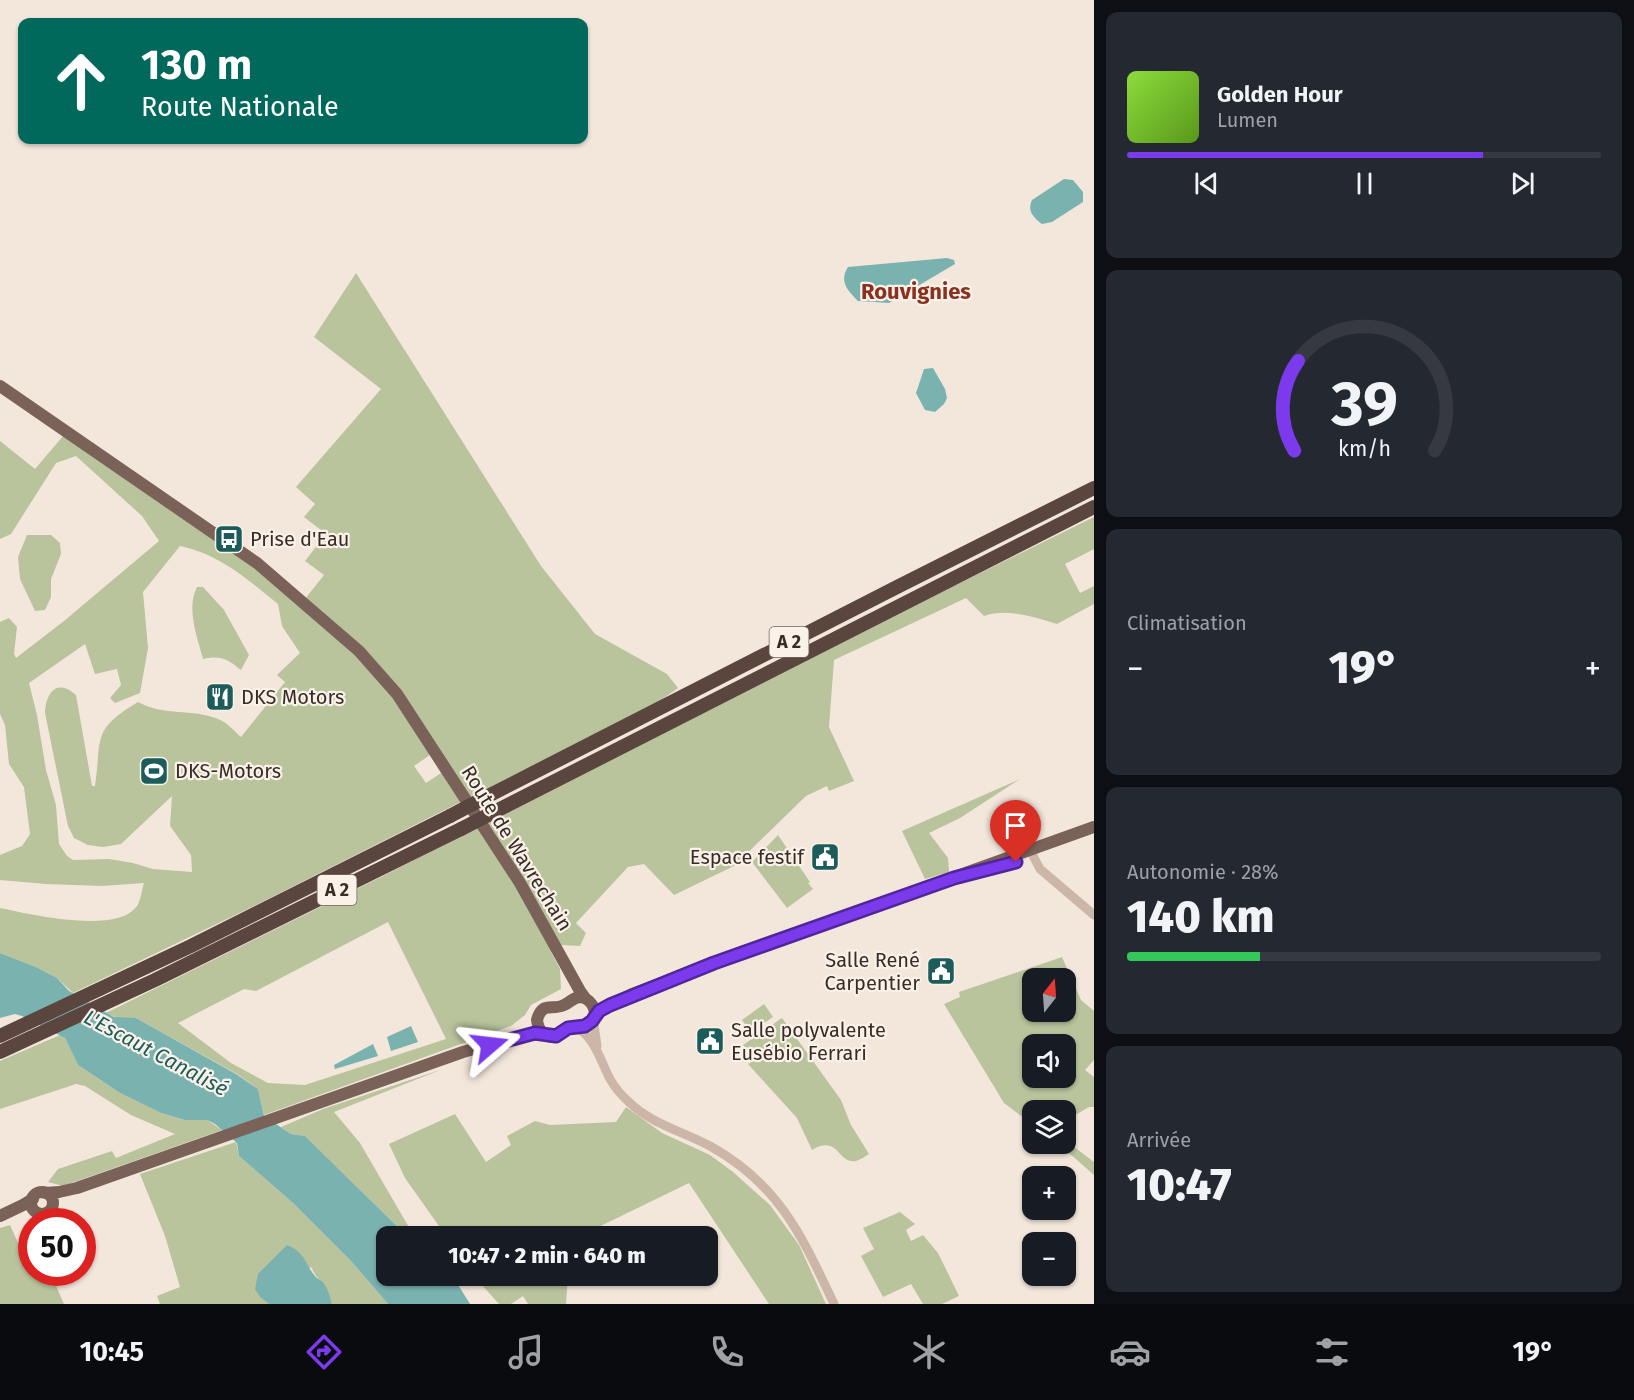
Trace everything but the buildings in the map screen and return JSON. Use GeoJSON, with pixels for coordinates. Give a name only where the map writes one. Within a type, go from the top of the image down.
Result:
{"type":"FeatureCollection","features":[{"type":"Feature","properties":{"kind":"highway","name":"A 2"},"geometry":{"type":"LineString","coordinates":[[0,1036],[139,972],[296,895],[1094,488]]}},
{"type":"Feature","properties":{"kind":"highway","name":"A 2"},"geometry":{"type":"LineString","coordinates":[[0,1052],[155,980],[461,829],[1094,507]]}},
{"type":"Feature","properties":{"kind":"main road","name":"Route de Wavrechain"},"geometry":{"type":"LineString","coordinates":[[0,386],[257,563],[358,651],[386,680],[520,883],[580,991],[594,1007],[594,1017]]}},
{"type":"Feature","properties":{"kind":"main road"},"geometry":{"type":"LineString","coordinates":[[1034,852],[1094,827]]}},
{"type":"Feature","properties":{"kind":"main road"},"geometry":{"type":"LineString","coordinates":[[463,1052],[521,1036],[543,1034],[556,1036],[567,1029],[586,1025],[606,1007],[632,994],[954,878],[1094,833]]}},
{"type":"Feature","properties":{"kind":"main road","name":"Route de Wavrechain"},"geometry":{"type":"LineString","coordinates":[[562,958],[568,977],[570,1000]]}},
{"type":"Feature","properties":{"kind":"main road"},"geometry":{"type":"LineString","coordinates":[[2,1215],[39,1196],[77,1188],[463,1052],[525,1026],[545,1008],[562,1006],[577,997],[604,1000],[632,994]]}},
{"type":"Feature","properties":{"kind":"main road"},"geometry":{"type":"LineString","coordinates":[[538,1016],[538,1027],[543,1034]]}},
{"type":"Feature","properties":{"kind":"main road"},"geometry":{"type":"LineString","coordinates":[[39,1196],[51,1197],[53,1206],[77,1188]]}},
{"type":"Feature","properties":{"kind":"main road"},"geometry":{"type":"LineString","coordinates":[[34,1208],[32,1205],[39,1196]]}},
{"type":"Feature","properties":{"kind":"main road"},"geometry":{"type":"LineString","coordinates":[[2,1215],[18,1214]]}},
{"type":"Feature","properties":{"kind":"street"},"geometry":{"type":"LineString","coordinates":[[1034,852],[1049,876],[1094,915]]}},
{"type":"Feature","properties":{"kind":"street"},"geometry":{"type":"LineString","coordinates":[[594,1017],[594,1035],[600,1057]]}},
{"type":"Feature","properties":{"kind":"street"},"geometry":{"type":"LineString","coordinates":[[575,1027],[586,1035],[616,1088],[634,1107],[712,1148],[737,1163],[759,1181],[780,1204],[801,1236],[833,1303]]}},
{"type":"Feature","properties":{"kind":"green space"},"geometry":{"type":"Polygon","coordinates":[[[356,273],[541,566],[595,634],[667,674],[678,688],[657,703],[256,905],[73,993],[57,978],[0,953],[0,908],[51,918],[93,921],[111,919],[127,915],[137,906],[144,883],[102,886],[0,880],[0,855],[22,846],[30,834],[24,787],[9,764],[5,725],[0,714],[0,622],[9,618],[17,627],[14,654],[16,658],[159,541],[142,516],[76,456],[56,463],[11,534],[0,539],[0,441],[35,469],[64,435],[235,552],[301,604],[324,575],[305,561],[326,534],[304,517],[315,504],[296,487],[381,389],[314,337],[356,273]],[[180,546],[143,592],[148,648],[140,693],[115,703],[110,698],[121,685],[117,669],[95,674],[85,644],[29,683],[46,770],[56,805],[59,844],[67,856],[73,860],[109,859],[153,869],[192,872],[191,855],[170,826],[172,796],[121,844],[103,847],[88,845],[74,838],[68,826],[45,713],[48,699],[54,690],[63,688],[76,695],[92,786],[95,786],[99,746],[106,728],[112,720],[138,702],[148,707],[218,719],[241,737],[285,682],[277,675],[300,653],[282,626],[278,604],[220,561],[180,546]],[[430,755],[414,766],[426,783],[441,773],[430,755]]]}},
{"type":"Feature","properties":{"kind":"green space"},"geometry":{"type":"Polygon","coordinates":[[[1094,517],[1094,549],[1065,564],[1080,593],[1094,586],[1094,604],[1057,624],[1011,613],[984,616],[966,598],[834,660],[829,727],[854,781],[829,791],[827,786],[806,796],[734,866],[674,895],[644,864],[628,867],[576,923],[586,933],[580,946],[561,945],[551,952],[560,969],[561,989],[531,1005],[525,1015],[511,1026],[264,1115],[258,1089],[237,1074],[136,1018],[118,1018],[106,1013],[381,877],[822,651],[1094,517]],[[388,922],[256,991],[244,989],[178,1023],[231,1063],[268,1083],[305,1085],[446,1039],[388,922]]]}},
{"type":"Feature","properties":{"kind":"green space"},"geometry":{"type":"Polygon","coordinates":[[[27,535],[51,535],[60,543],[61,554],[51,579],[51,597],[45,610],[35,611],[20,579],[18,557],[27,535]]]}},
{"type":"Feature","properties":{"kind":"green space"},"geometry":{"type":"Polygon","coordinates":[[[197,587],[203,587],[224,610],[249,655],[241,670],[223,659],[214,657],[203,659],[192,613],[197,587]]]}},
{"type":"Feature","properties":{"kind":"green space"},"geometry":{"type":"Polygon","coordinates":[[[1020,779],[960,818],[929,833],[948,858],[949,872],[925,879],[902,831],[1020,779]]]}},
{"type":"Feature","properties":{"kind":"green space"},"geometry":{"type":"Polygon","coordinates":[[[778,835],[813,889],[787,908],[752,862],[778,835]]]}},
{"type":"Feature","properties":{"kind":"green space"},"geometry":{"type":"Polygon","coordinates":[[[1062,957],[1067,968],[1030,968],[1062,957]]]}},
{"type":"Feature","properties":{"kind":"green space"},"geometry":{"type":"Polygon","coordinates":[[[1022,971],[1022,1022],[1076,1022],[1076,989],[1081,1000],[1094,1011],[1094,1060],[1085,1070],[1094,1077],[1094,1107],[1089,1107],[1076,1115],[1076,1100],[1022,1100],[1022,1116],[1004,1103],[944,1004],[960,997],[959,992],[1022,971]]]}},
{"type":"Feature","properties":{"kind":"green space"},"geometry":{"type":"Polygon","coordinates":[[[764,1004],[773,1017],[751,1032],[742,1020],[764,1004]]]}},
{"type":"Feature","properties":{"kind":"green space"},"geometry":{"type":"Polygon","coordinates":[[[782,1018],[841,1100],[851,1125],[869,1154],[863,1158],[850,1161],[828,1145],[812,1150],[797,1118],[748,1064],[754,1060],[743,1045],[782,1018]]]}},
{"type":"Feature","properties":{"kind":"green space"},"geometry":{"type":"Polygon","coordinates":[[[60,1035],[65,1038],[78,1065],[120,1093],[161,1113],[185,1120],[207,1120],[222,1130],[63,1186],[48,1182],[58,1169],[112,1151],[116,1158],[175,1134],[131,1115],[85,1086],[76,1084],[0,1109],[0,1061],[60,1035]]]}},
{"type":"Feature","properties":{"kind":"green space"},"geometry":{"type":"Polygon","coordinates":[[[443,1069],[334,1112],[360,1143],[408,1226],[397,1226],[305,1136],[291,1134],[281,1127],[323,1109],[443,1069]]]}},
{"type":"Feature","properties":{"kind":"green space"},"geometry":{"type":"Polygon","coordinates":[[[626,1107],[662,1133],[710,1155],[733,1172],[770,1205],[799,1245],[826,1304],[769,1304],[689,1183],[601,1226],[439,1226],[405,1178],[389,1144],[455,1114],[486,1162],[511,1145],[507,1136],[535,1121],[550,1125],[616,1122],[626,1107]]]}},
{"type":"Feature","properties":{"kind":"green space"},"geometry":{"type":"Polygon","coordinates":[[[236,1142],[239,1156],[293,1203],[351,1261],[388,1304],[332,1304],[328,1292],[311,1267],[261,1298],[269,1304],[160,1304],[157,1296],[180,1287],[165,1236],[140,1174],[236,1142]]]}},
{"type":"Feature","properties":{"kind":"green space"},"geometry":{"type":"Polygon","coordinates":[[[1076,1148],[1094,1162],[1094,1175],[1070,1154],[1076,1154],[1076,1148]]]}},
{"type":"Feature","properties":{"kind":"green space"},"geometry":{"type":"Polygon","coordinates":[[[900,1212],[915,1224],[906,1230],[911,1241],[923,1235],[938,1253],[959,1296],[942,1304],[923,1304],[911,1284],[883,1297],[861,1256],[874,1249],[863,1228],[900,1212]]]}},
{"type":"Feature","properties":{"kind":"green space"},"geometry":{"type":"Polygon","coordinates":[[[10,1225],[18,1243],[18,1286],[56,1286],[64,1304],[0,1304],[0,1228],[10,1225]]]}},
{"type":"Feature","properties":{"kind":"green space"},"geometry":{"type":"Polygon","coordinates":[[[483,1286],[567,1286],[566,1304],[528,1304],[523,1296],[511,1304],[499,1304],[483,1286]]]}},
{"type":"Feature","properties":{"kind":"water"},"geometry":{"type":"Polygon","coordinates":[[[1064,179],[1073,180],[1083,192],[1083,202],[1052,222],[1042,224],[1032,214],[1030,207],[1032,200],[1064,179]]]}},
{"type":"Feature","properties":{"kind":"water"},"geometry":{"type":"Polygon","coordinates":[[[947,258],[954,260],[955,264],[889,303],[858,301],[844,281],[848,267],[947,258]]]}},
{"type":"Feature","properties":{"kind":"water"},"geometry":{"type":"Polygon","coordinates":[[[933,368],[945,389],[947,398],[935,412],[925,410],[916,393],[924,369],[933,368]]]}},
{"type":"Feature","properties":{"kind":"water","name":"L'Escaut Canalisé"},"geometry":{"type":"Polygon","coordinates":[[[0,953],[57,978],[69,991],[114,1017],[136,1018],[236,1074],[258,1089],[264,1116],[291,1134],[305,1136],[397,1226],[376,1226],[376,1286],[459,1286],[470,1304],[388,1304],[351,1261],[293,1203],[239,1156],[237,1143],[215,1124],[207,1120],[185,1120],[161,1113],[120,1093],[78,1065],[65,1038],[22,1016],[15,1014],[0,1018],[0,953]]]}},
{"type":"Feature","properties":{"kind":"water"},"geometry":{"type":"Polygon","coordinates":[[[411,1026],[418,1042],[391,1051],[387,1037],[411,1026]]]}},
{"type":"Feature","properties":{"kind":"water"},"geometry":{"type":"Polygon","coordinates":[[[373,1044],[378,1056],[335,1069],[334,1065],[373,1044]]]}},
{"type":"Feature","properties":{"kind":"water"},"geometry":{"type":"Polygon","coordinates":[[[287,1245],[298,1251],[315,1276],[323,1282],[332,1304],[269,1304],[261,1298],[255,1289],[258,1274],[287,1245]]]}},
{"type":"Feature","properties":{"kind":"place","name":"Prise d'Eau"},"geometry":{"type":"Point","coordinates":[229,539]}},
{"type":"Feature","properties":{"kind":"place","name":"DKS Motors"},"geometry":{"type":"Point","coordinates":[220,697]}},
{"type":"Feature","properties":{"kind":"place","name":"DKS-Motors"},"geometry":{"type":"Point","coordinates":[154,771]}},
{"type":"Feature","properties":{"kind":"place","name":"Espace festif"},"geometry":{"type":"Point","coordinates":[825,857]}},
{"type":"Feature","properties":{"kind":"place","name":"Salle René Carpentier"},"geometry":{"type":"Point","coordinates":[941,971]}},
{"type":"Feature","properties":{"kind":"place","name":"Salle polyvalente Eusébio Ferrari"},"geometry":{"type":"Point","coordinates":[710,1041]}},
{"type":"Feature","properties":{"kind":"district","name":"Rouvignies"},"geometry":{"type":"Point","coordinates":[916,291]}},
{"type":"Feature","properties":{"kind":"route"},"geometry":{"type":"LineString","coordinates":[[490,1045],[535,1033],[556,1036],[568,1028],[585,1026],[599,1011],[632,994],[954,878],[1016,862]]}}]}
